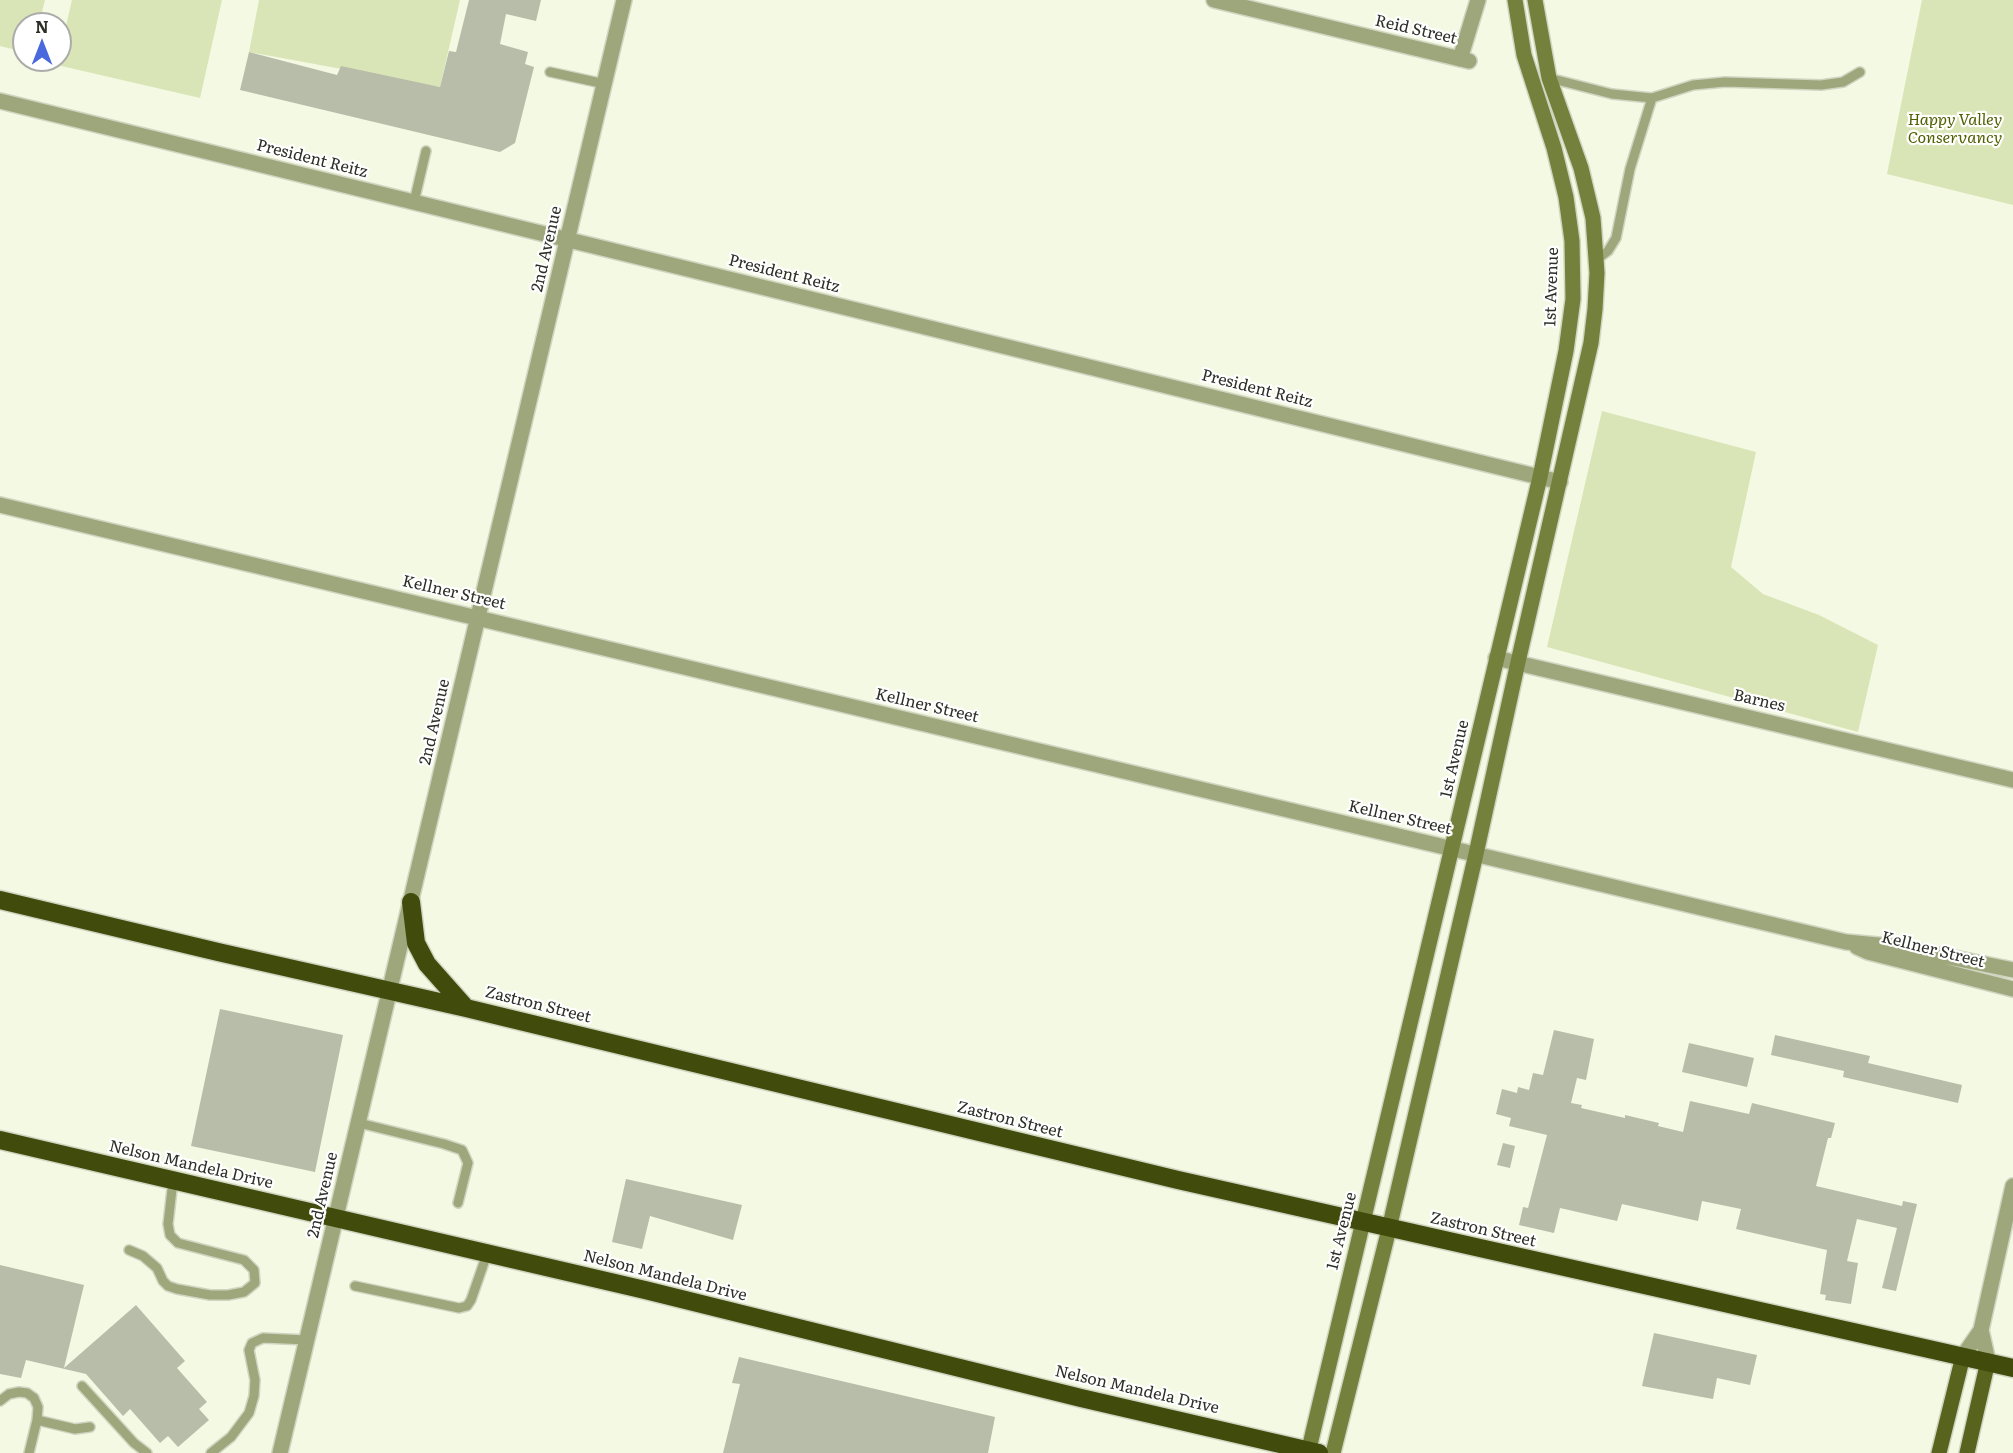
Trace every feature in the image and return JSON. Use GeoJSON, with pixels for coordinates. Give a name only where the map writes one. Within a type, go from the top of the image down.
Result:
{"type":"FeatureCollection","features":[{"type":"Feature","properties":{"kind":"highway","name":"Zastron Street"},"geometry":{"type":"LineString","coordinates":[[0,900],[466,1008],[1178,1180],[2013,1368]]}},
{"type":"Feature","properties":{"kind":"highway"},"geometry":{"type":"LineString","coordinates":[[411,902],[417,943],[427,964],[466,1008]]}},
{"type":"Feature","properties":{"kind":"highway","name":"Nelson Mandela Drive"},"geometry":{"type":"LineString","coordinates":[[0,1140],[645,1290],[1080,1398],[1312,1452]]}},
{"type":"Feature","properties":{"kind":"main road"},"geometry":{"type":"LineString","coordinates":[[1939,1453],[1963,1356]]}},
{"type":"Feature","properties":{"kind":"main road"},"geometry":{"type":"LineString","coordinates":[[1967,1453],[1988,1361]]}},
{"type":"Feature","properties":{"kind":"street","name":"2nd Avenue"},"geometry":{"type":"LineString","coordinates":[[280,1453],[624,0]]}},
{"type":"Feature","properties":{"kind":"street","name":"Reid Street"},"geometry":{"type":"LineString","coordinates":[[1214,0],[1464,60],[1478,0]]}},
{"type":"Feature","properties":{"kind":"street","name":"1st Avenue"},"geometry":{"type":"LineString","coordinates":[[1312,1452],[1362,1222],[1453,849],[1540,477],[1566,351],[1573,299],[1572,241],[1566,197],[1554,148],[1528,70],[1515,0]]}},
{"type":"Feature","properties":{"kind":"street"},"geometry":{"type":"LineString","coordinates":[[1333,1453],[1389,1229],[1591,343],[1597,267],[1593,218],[1581,168],[1549,78],[1535,0]]}},
{"type":"Feature","properties":{"kind":"street","name":"President Reitz"},"geometry":{"type":"LineString","coordinates":[[0,101],[1560,482]]}},
{"type":"Feature","properties":{"kind":"street"},"geometry":{"type":"LineString","coordinates":[[1572,273],[1597,267]]}},
{"type":"Feature","properties":{"kind":"street","name":"Kellner Street"},"geometry":{"type":"LineString","coordinates":[[0,505],[1846,942],[1889,945],[2013,970]]}},
{"type":"Feature","properties":{"kind":"street","name":"Barnes"},"geometry":{"type":"LineString","coordinates":[[1496,658],[2013,780]]}},
{"type":"Feature","properties":{"kind":"street","name":"Kellner Street"},"geometry":{"type":"LineString","coordinates":[[1846,942],[1868,952],[2013,990]]}},
{"type":"Feature","properties":{"kind":"street"},"geometry":{"type":"LineString","coordinates":[[1963,1356],[1981,1330],[2013,1186]]}},
{"type":"Feature","properties":{"kind":"street"},"geometry":{"type":"LineString","coordinates":[[1981,1330],[1988,1361]]}},
{"type":"Feature","properties":{"kind":"lane"},"geometry":{"type":"LineString","coordinates":[[550,72],[605,84]]}},
{"type":"Feature","properties":{"kind":"lane"},"geometry":{"type":"LineString","coordinates":[[1549,78],[1612,94],[1652,99],[1693,85],[1725,82],[1821,85],[1843,82],[1860,72]]}},
{"type":"Feature","properties":{"kind":"lane"},"geometry":{"type":"LineString","coordinates":[[1597,267],[1616,238],[1630,169],[1652,99]]}},
{"type":"Feature","properties":{"kind":"lane"},"geometry":{"type":"LineString","coordinates":[[414,202],[426,151]]}},
{"type":"Feature","properties":{"kind":"lane"},"geometry":{"type":"LineString","coordinates":[[358,1122],[462,1150],[468,1163],[458,1203]]}},
{"type":"Feature","properties":{"kind":"lane"},"geometry":{"type":"LineString","coordinates":[[129,1250],[143,1256],[157,1268],[168,1286],[177,1289],[210,1295],[228,1295],[244,1292],[255,1283],[254,1270],[244,1260],[178,1243],[170,1235],[168,1224],[173,1181]]}},
{"type":"Feature","properties":{"kind":"lane"},"geometry":{"type":"LineString","coordinates":[[355,1286],[459,1308],[466,1306],[471,1300],[487,1254]]}},
{"type":"Feature","properties":{"kind":"lane"},"geometry":{"type":"LineString","coordinates":[[211,1453],[231,1437],[249,1413],[254,1396],[255,1380],[249,1350],[252,1343],[263,1338],[307,1340]]}},
{"type":"Feature","properties":{"kind":"lane"},"geometry":{"type":"LineString","coordinates":[[82,1386],[134,1443],[147,1453]]}},
{"type":"Feature","properties":{"kind":"lane"},"geometry":{"type":"LineString","coordinates":[[0,1401],[9,1394],[19,1392],[27,1393],[34,1398],[38,1407],[37,1420],[29,1453]]}},
{"type":"Feature","properties":{"kind":"lane"},"geometry":{"type":"LineString","coordinates":[[37,1420],[75,1429],[90,1427]]}},
{"type":"Feature","properties":{"kind":"green space"},"geometry":{"type":"Polygon","coordinates":[[[0,0],[45,0],[42,12],[12,12],[12,49],[0,46],[0,0]]]}},
{"type":"Feature","properties":{"kind":"green space"},"geometry":{"type":"Polygon","coordinates":[[[72,0],[222,0],[200,98],[72,68],[72,12],[69,12],[72,0]]]}},
{"type":"Feature","properties":{"kind":"green space"},"geometry":{"type":"Polygon","coordinates":[[[259,0],[460,0],[440,87],[249,52],[259,0]]]}},
{"type":"Feature","properties":{"kind":"green space","name":"Happy Valley Conservancy"},"geometry":{"type":"Polygon","coordinates":[[[1922,0],[2013,0],[2013,205],[1887,174],[1922,0]]]}},
{"type":"Feature","properties":{"kind":"green space"},"geometry":{"type":"Polygon","coordinates":[[[1602,411],[1756,452],[1731,567],[1763,594],[1819,615],[1878,645],[1858,732],[1547,647],[1602,411]]]}},
{"type":"Feature","properties":{"kind":"building"},"geometry":{"type":"Polygon","coordinates":[[[469,0],[541,0],[536,21],[506,14],[500,44],[528,52],[525,64],[534,67],[515,143],[500,152],[240,90],[249,52],[337,75],[341,66],[440,87],[449,51],[456,52],[469,0]]]}},
{"type":"Feature","properties":{"kind":"building"},"geometry":{"type":"Polygon","coordinates":[[[220,1009],[343,1035],[315,1172],[191,1146],[220,1009]]]}},
{"type":"Feature","properties":{"kind":"building"},"geometry":{"type":"Polygon","coordinates":[[[1554,1030],[1594,1039],[1586,1080],[1577,1078],[1571,1103],[1582,1105],[1581,1108],[1659,1123],[1658,1126],[1683,1132],[1690,1101],[1749,1114],[1752,1103],[1835,1123],[1831,1138],[1828,1138],[1816,1186],[1902,1206],[1903,1201],[1917,1204],[1896,1291],[1882,1288],[1897,1228],[1857,1219],[1847,1261],[1858,1263],[1851,1304],[1825,1300],[1826,1295],[1820,1294],[1827,1250],[1736,1229],[1741,1209],[1702,1201],[1698,1221],[1622,1204],[1617,1221],[1560,1208],[1554,1233],[1519,1225],[1523,1207],[1528,1208],[1547,1135],[1509,1126],[1511,1118],[1496,1114],[1502,1089],[1517,1093],[1518,1087],[1529,1090],[1533,1073],[1543,1075],[1554,1030]]]}},
{"type":"Feature","properties":{"kind":"building"},"geometry":{"type":"Polygon","coordinates":[[[1775,1035],[1870,1056],[1868,1063],[1962,1085],[1958,1103],[1843,1077],[1844,1071],[1771,1055],[1775,1035]]]}},
{"type":"Feature","properties":{"kind":"building"},"geometry":{"type":"Polygon","coordinates":[[[1689,1043],[1754,1058],[1747,1087],[1682,1072],[1689,1043]]]}},
{"type":"Feature","properties":{"kind":"building"},"geometry":{"type":"Polygon","coordinates":[[[1503,1143],[1515,1146],[1510,1168],[1497,1165],[1503,1143]]]}},
{"type":"Feature","properties":{"kind":"building"},"geometry":{"type":"Polygon","coordinates":[[[626,1179],[742,1205],[733,1240],[650,1216],[642,1249],[612,1242],[626,1179]]]}},
{"type":"Feature","properties":{"kind":"building"},"geometry":{"type":"Polygon","coordinates":[[[0,1265],[84,1285],[64,1368],[136,1305],[185,1361],[177,1368],[207,1402],[199,1409],[209,1420],[178,1447],[168,1436],[160,1443],[130,1409],[123,1416],[86,1374],[26,1360],[21,1378],[0,1374],[0,1265]]]}},
{"type":"Feature","properties":{"kind":"building"},"geometry":{"type":"Polygon","coordinates":[[[1654,1333],[1757,1355],[1750,1385],[1717,1378],[1713,1399],[1642,1386],[1654,1333]]]}},
{"type":"Feature","properties":{"kind":"building"},"geometry":{"type":"Polygon","coordinates":[[[739,1357],[995,1417],[988,1453],[723,1453],[740,1384],[732,1383],[739,1357]]]}}]}
